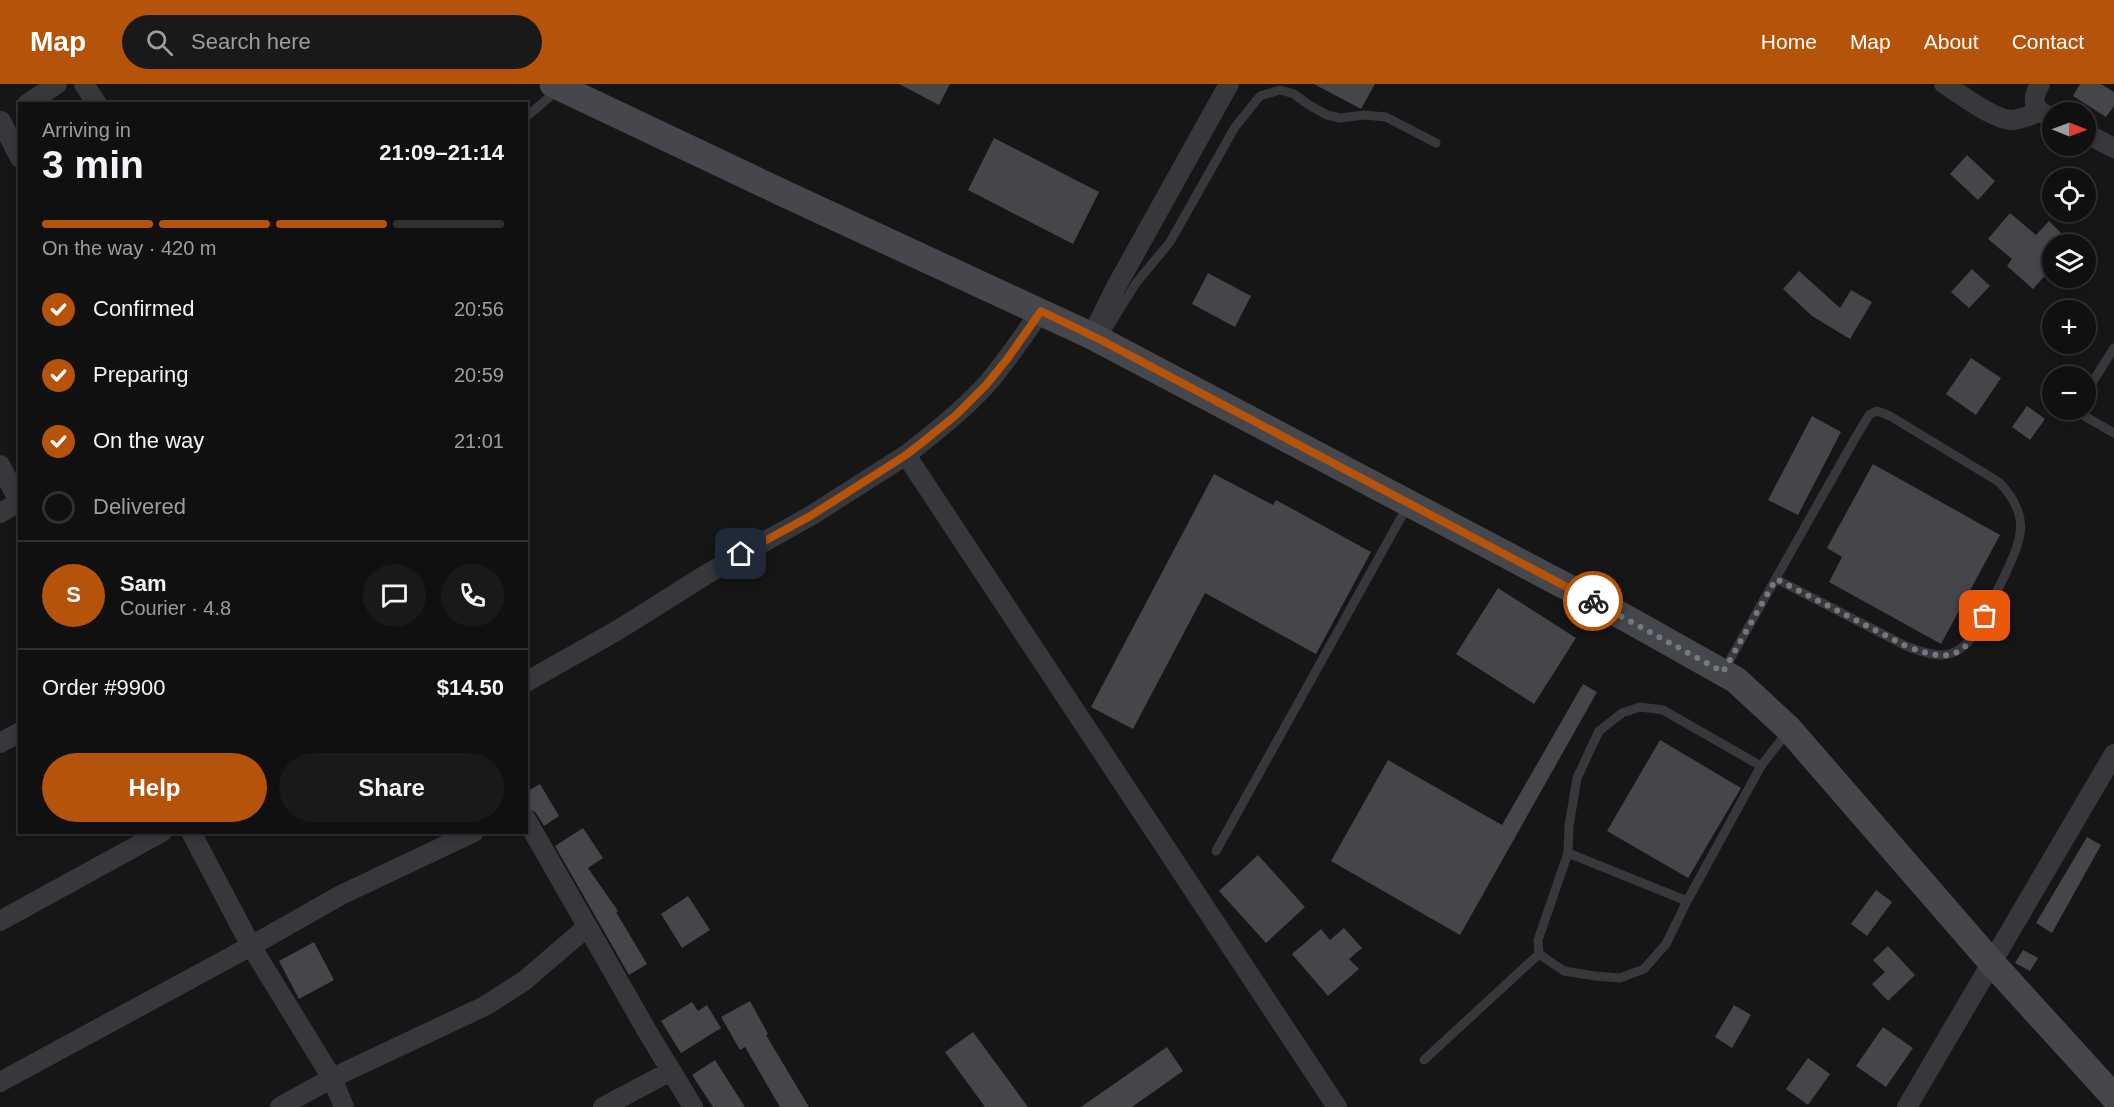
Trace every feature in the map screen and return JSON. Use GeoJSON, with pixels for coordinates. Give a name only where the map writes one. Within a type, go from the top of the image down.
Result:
{"type":"FeatureCollection","features":[{"type":"Feature","properties":{"kind":"street"},"geometry":{"type":"LineString","coordinates":[[30,102],[57,84]]}},
{"type":"Feature","properties":{"kind":"street"},"geometry":{"type":"LineString","coordinates":[[84,84],[96,102]]}},
{"type":"Feature","properties":{"kind":"street"},"geometry":{"type":"LineString","coordinates":[[1096,338],[1116,287],[1229,84]]}},
{"type":"Feature","properties":{"kind":"street"},"geometry":{"type":"LineString","coordinates":[[1944,84],[2006,119],[2042,115]]}},
{"type":"Feature","properties":{"kind":"street"},"geometry":{"type":"LineString","coordinates":[[2040,84],[2034,99],[2042,111]]}},
{"type":"Feature","properties":{"kind":"street"},"geometry":{"type":"LineString","coordinates":[[557,86],[1096,338],[1409,503],[1736,680],[1789,729],[1992,963],[2114,1097]]}},
{"type":"Feature","properties":{"kind":"street"},"geometry":{"type":"LineString","coordinates":[[18,110],[0,121],[18,154]]}},
{"type":"Feature","properties":{"kind":"street"},"geometry":{"type":"LineString","coordinates":[[2096,139],[2114,148]]}},
{"type":"Feature","properties":{"kind":"street"},"geometry":{"type":"LineString","coordinates":[[528,681],[618,630],[706,574],[812,515],[906,455],[955,416],[986,385],[1041,311]]}},
{"type":"Feature","properties":{"kind":"street"},"geometry":{"type":"LineString","coordinates":[[906,455],[1336,1107]]}},
{"type":"Feature","properties":{"kind":"street"},"geometry":{"type":"LineString","coordinates":[[0,465],[18,500]]}},
{"type":"Feature","properties":{"kind":"street"},"geometry":{"type":"LineString","coordinates":[[0,513],[18,503]]}},
{"type":"Feature","properties":{"kind":"street"},"geometry":{"type":"LineString","coordinates":[[0,743],[18,733]]}},
{"type":"Feature","properties":{"kind":"street"},"geometry":{"type":"LineString","coordinates":[[1907,1107],[2114,754]]}},
{"type":"Feature","properties":{"kind":"street"},"geometry":{"type":"LineString","coordinates":[[528,823],[693,1107]]}},
{"type":"Feature","properties":{"kind":"street"},"geometry":{"type":"LineString","coordinates":[[0,921],[158,834]]}},
{"type":"Feature","properties":{"kind":"street"},"geometry":{"type":"LineString","coordinates":[[192,834],[251,946],[332,1078],[344,1107]]}},
{"type":"Feature","properties":{"kind":"street"},"geometry":{"type":"LineString","coordinates":[[0,1082],[341,895],[470,834]]}},
{"type":"Feature","properties":{"kind":"street"},"geometry":{"type":"LineString","coordinates":[[280,1107],[332,1078],[484,1006],[524,981],[587,927]]}},
{"type":"Feature","properties":{"kind":"street"},"geometry":{"type":"LineString","coordinates":[[603,1107],[671,1071]]}},
{"type":"Feature","properties":{"kind":"lane"},"geometry":{"type":"LineString","coordinates":[[528,115],[557,86]]}},
{"type":"Feature","properties":{"kind":"lane"},"geometry":{"type":"LineString","coordinates":[[1096,338],[1136,283],[1170,242],[1235,127],[1260,96],[1280,90],[1294,94],[1327,115],[1341,118],[1364,115],[1386,117],[1436,143]]}},
{"type":"Feature","properties":{"kind":"lane"},"geometry":{"type":"LineString","coordinates":[[2096,377],[2114,348]]}},
{"type":"Feature","properties":{"kind":"lane"},"geometry":{"type":"LineString","coordinates":[[1723,672],[1869,415],[1877,411],[1890,416],[1999,482],[2012,496],[2021,519],[2018,546],[1976,633],[1970,642],[1954,654],[1928,655],[1906,646],[1776,579]]}},
{"type":"Feature","properties":{"kind":"lane"},"geometry":{"type":"LineString","coordinates":[[2091,420],[2114,433]]}},
{"type":"Feature","properties":{"kind":"lane"},"geometry":{"type":"LineString","coordinates":[[1216,851],[1409,503]]}},
{"type":"Feature","properties":{"kind":"lane"},"geometry":{"type":"LineString","coordinates":[[1539,954],[1538,940],[1568,853],[1569,826],[1577,778],[1599,731],[1622,713],[1640,707],[1664,710],[1761,766]]}},
{"type":"Feature","properties":{"kind":"lane"},"geometry":{"type":"LineString","coordinates":[[1539,954],[1564,971],[1595,976],[1620,978],[1644,969],[1666,944],[1761,766],[1789,729]]}},
{"type":"Feature","properties":{"kind":"lane"},"geometry":{"type":"LineString","coordinates":[[1568,853],[1687,901]]}},
{"type":"Feature","properties":{"kind":"lane"},"geometry":{"type":"LineString","coordinates":[[1424,1060],[1539,954]]}},
{"type":"Feature","properties":{"kind":"building"},"geometry":{"type":"Polygon","coordinates":[[[899,84],[950,84],[939,105],[899,84]]]}},
{"type":"Feature","properties":{"kind":"building"},"geometry":{"type":"Polygon","coordinates":[[[1314,84],[1375,84],[1361,109],[1314,84]]]}},
{"type":"Feature","properties":{"kind":"building"},"geometry":{"type":"Polygon","coordinates":[[[2080,84],[2101,84],[2114,92],[2114,106],[2106,117],[2096,111],[2096,102],[2082,102],[2073,96],[2080,84]]]}},
{"type":"Feature","properties":{"kind":"building"},"geometry":{"type":"Polygon","coordinates":[[[994,138],[1099,192],[1073,244],[968,190],[994,138]]]}},
{"type":"Feature","properties":{"kind":"building"},"geometry":{"type":"Polygon","coordinates":[[[1967,155],[1995,181],[1978,200],[1950,174],[1967,155]]]}},
{"type":"Feature","properties":{"kind":"building"},"geometry":{"type":"Polygon","coordinates":[[[2010,213],[2036,235],[2048,222],[2062,234],[2042,234],[2042,279],[2033,289],[2007,266],[2012,259],[1988,239],[2010,213]]]}},
{"type":"Feature","properties":{"kind":"building"},"geometry":{"type":"Polygon","coordinates":[[[1972,269],[1990,286],[1969,308],[1951,292],[1972,269]]]}},
{"type":"Feature","properties":{"kind":"building"},"geometry":{"type":"Polygon","coordinates":[[[1799,271],[1840,308],[1851,290],[1872,302],[1850,339],[1812,316],[1783,289],[1799,271]]]}},
{"type":"Feature","properties":{"kind":"building"},"geometry":{"type":"Polygon","coordinates":[[[1208,273],[1251,296],[1235,327],[1192,304],[1208,273]]]}},
{"type":"Feature","properties":{"kind":"building"},"geometry":{"type":"Polygon","coordinates":[[[1971,358],[2001,378],[1976,415],[1946,394],[1971,358]]]}},
{"type":"Feature","properties":{"kind":"building"},"geometry":{"type":"Polygon","coordinates":[[[2027,406],[2044,420],[2030,440],[2012,427],[2027,406]]]}},
{"type":"Feature","properties":{"kind":"building"},"geometry":{"type":"Polygon","coordinates":[[[1812,416],[1841,432],[1798,515],[1768,500],[1812,416]]]}},
{"type":"Feature","properties":{"kind":"building"},"geometry":{"type":"Polygon","coordinates":[[[1873,464],[2000,535],[1941,644],[1829,582],[1842,557],[1827,548],[1873,464]]]}},
{"type":"Feature","properties":{"kind":"building"},"geometry":{"type":"Polygon","coordinates":[[[1214,474],[1273,505],[1276,500],[1371,552],[1316,654],[1205,593],[1133,729],[1091,707],[1214,474]]]}},
{"type":"Feature","properties":{"kind":"building"},"geometry":{"type":"Polygon","coordinates":[[[1498,588],[1576,638],[1534,704],[1456,654],[1498,588]]]}},
{"type":"Feature","properties":{"kind":"building"},"geometry":{"type":"Polygon","coordinates":[[[1583,684],[1597,692],[1460,935],[1331,861],[1388,760],[1502,825],[1583,684]]]}},
{"type":"Feature","properties":{"kind":"building"},"geometry":{"type":"Polygon","coordinates":[[[1660,740],[1741,788],[1688,878],[1607,831],[1660,740]]]}},
{"type":"Feature","properties":{"kind":"building"},"geometry":{"type":"Polygon","coordinates":[[[540,784],[559,816],[544,826],[536,813],[528,808],[528,791],[540,784]]]}},
{"type":"Feature","properties":{"kind":"building"},"geometry":{"type":"Polygon","coordinates":[[[583,828],[603,858],[588,868],[618,911],[616,912],[647,964],[629,975],[555,846],[583,828]]]}},
{"type":"Feature","properties":{"kind":"building"},"geometry":{"type":"Polygon","coordinates":[[[2087,837],[2101,845],[2052,933],[2036,923],[2087,837]]]}},
{"type":"Feature","properties":{"kind":"building"},"geometry":{"type":"Polygon","coordinates":[[[1258,855],[1305,907],[1266,943],[1219,891],[1258,855]]]}},
{"type":"Feature","properties":{"kind":"building"},"geometry":{"type":"Polygon","coordinates":[[[1876,890],[1892,902],[1867,936],[1851,924],[1876,890]]]}},
{"type":"Feature","properties":{"kind":"building"},"geometry":{"type":"Polygon","coordinates":[[[688,896],[710,930],[682,948],[661,914],[688,896]]]}},
{"type":"Feature","properties":{"kind":"building"},"geometry":{"type":"Polygon","coordinates":[[[1344,928],[1362,948],[1349,959],[1359,969],[1328,996],[1292,954],[1321,929],[1330,940],[1344,928]]]}},
{"type":"Feature","properties":{"kind":"building"},"geometry":{"type":"Polygon","coordinates":[[[314,942],[334,980],[299,999],[279,961],[314,942]]]}},
{"type":"Feature","properties":{"kind":"building"},"geometry":{"type":"Polygon","coordinates":[[[1888,946],[1915,975],[1888,1001],[1872,984],[1885,972],[1873,960],[1888,946]]]}},
{"type":"Feature","properties":{"kind":"building"},"geometry":{"type":"Polygon","coordinates":[[[2023,950],[2038,958],[2030,971],[2015,963],[2023,950]]]}},
{"type":"Feature","properties":{"kind":"building"},"geometry":{"type":"Polygon","coordinates":[[[750,1001],[768,1034],[766,1035],[809,1107],[780,1107],[745,1047],[740,1050],[721,1017],[750,1001]]]}},
{"type":"Feature","properties":{"kind":"building"},"geometry":{"type":"Polygon","coordinates":[[[692,1002],[698,1011],[707,1005],[721,1028],[681,1053],[661,1021],[692,1002]]]}},
{"type":"Feature","properties":{"kind":"building"},"geometry":{"type":"Polygon","coordinates":[[[1734,1005],[1751,1015],[1732,1048],[1715,1037],[1734,1005]]]}},
{"type":"Feature","properties":{"kind":"building"},"geometry":{"type":"Polygon","coordinates":[[[1883,1027],[1913,1048],[1886,1087],[1856,1066],[1883,1027]]]}},
{"type":"Feature","properties":{"kind":"building"},"geometry":{"type":"Polygon","coordinates":[[[973,1032],[1028,1107],[985,1107],[945,1052],[973,1032]]]}},
{"type":"Feature","properties":{"kind":"building"},"geometry":{"type":"Polygon","coordinates":[[[1167,1047],[1183,1071],[1132,1107],[1081,1107],[1167,1047]]]}},
{"type":"Feature","properties":{"kind":"building"},"geometry":{"type":"Polygon","coordinates":[[[1808,1058],[1830,1074],[1808,1105],[1786,1089],[1808,1058]]]}},
{"type":"Feature","properties":{"kind":"building"},"geometry":{"type":"Polygon","coordinates":[[[715,1060],[745,1107],[713,1107],[692,1075],[715,1060]]]}},
{"type":"Feature","properties":{"kind":"way so far"},"geometry":{"type":"LineString","coordinates":[[1593,601],[1723,672],[1776,579],[1928,655],[1954,654],[1970,642],[1985,616]]}},
{"type":"Feature","properties":{"kind":"route"},"geometry":{"type":"LineString","coordinates":[[741,554],[812,515],[906,455],[955,416],[986,385],[1041,311],[1101,340],[1593,601]]}}]}
